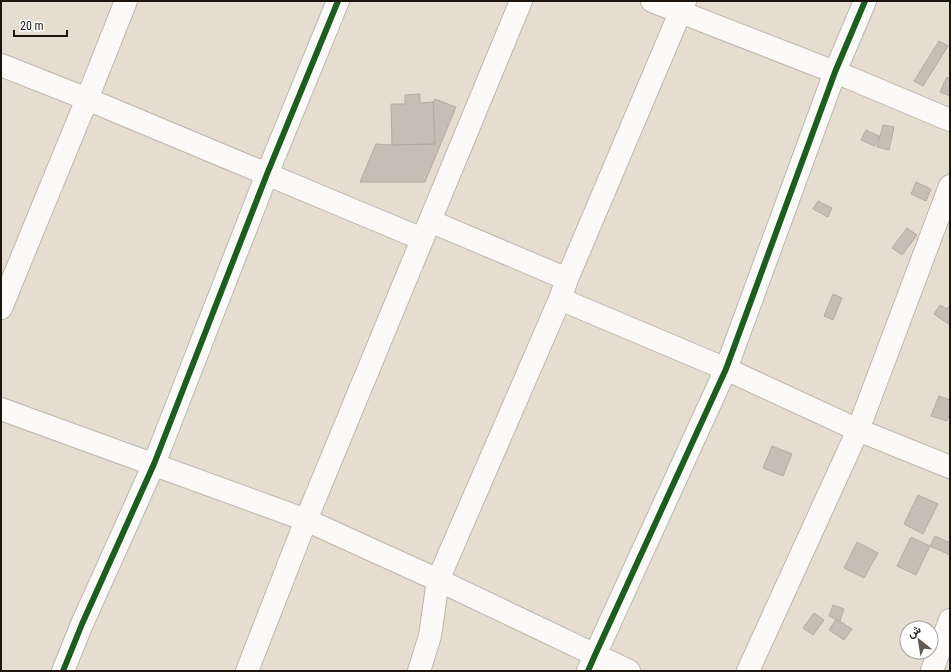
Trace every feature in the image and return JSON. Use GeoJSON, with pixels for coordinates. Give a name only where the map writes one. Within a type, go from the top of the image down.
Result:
{"type":"FeatureCollection","features":[{"type":"Feature","properties":{"kind":"street"},"geometry":{"type":"LineString","coordinates":[[1,308],[126,1]]}},
{"type":"Feature","properties":{"kind":"street"},"geometry":{"type":"LineString","coordinates":[[63,671],[82,624],[154,464],[267,174],[338,1]]}},
{"type":"Feature","properties":{"kind":"street"},"geometry":{"type":"LineString","coordinates":[[247,671],[306,520],[522,1]]}},
{"type":"Feature","properties":{"kind":"street"},"geometry":{"type":"LineString","coordinates":[[652,1],[682,6],[950,120]]}},
{"type":"Feature","properties":{"kind":"street"},"geometry":{"type":"LineString","coordinates":[[592,663],[726,369],[835,72],[865,1]]}},
{"type":"Feature","properties":{"kind":"street"},"geometry":{"type":"LineString","coordinates":[[419,671],[430,636],[438,580],[682,6]]}},
{"type":"Feature","properties":{"kind":"street"},"geometry":{"type":"LineString","coordinates":[[1,64],[267,174],[426,230],[563,289],[726,369],[858,430],[950,467]]}},
{"type":"Feature","properties":{"kind":"street"},"geometry":{"type":"LineString","coordinates":[[748,671],[858,430],[950,186]]}},
{"type":"Feature","properties":{"kind":"street"},"geometry":{"type":"LineString","coordinates":[[1,409],[306,520],[438,580],[592,663],[629,671]]}},
{"type":"Feature","properties":{"kind":"street"},"geometry":{"type":"LineString","coordinates":[[932,671],[950,620]]}},
{"type":"Feature","properties":{"kind":"building"},"geometry":{"type":"Polygon","coordinates":[[[939,41],[948,46],[923,86],[914,81],[939,41]]]}},
{"type":"Feature","properties":{"kind":"building"},"geometry":{"type":"Polygon","coordinates":[[[947,77],[950,79],[950,96],[940,92],[947,77]]]}},
{"type":"Feature","properties":{"kind":"building"},"geometry":{"type":"Polygon","coordinates":[[[420,94],[420,103],[433,102],[435,144],[392,145],[391,104],[405,104],[405,95],[420,94]]]}},
{"type":"Feature","properties":{"kind":"building"},"geometry":{"type":"Polygon","coordinates":[[[435,99],[456,107],[425,182],[360,182],[376,144],[435,144],[433,102],[435,99]]]}},
{"type":"Feature","properties":{"kind":"building"},"geometry":{"type":"Polygon","coordinates":[[[883,125],[894,127],[889,150],[877,147],[883,125]]]}},
{"type":"Feature","properties":{"kind":"building"},"geometry":{"type":"Polygon","coordinates":[[[866,130],[879,136],[875,146],[861,140],[866,130]]]}},
{"type":"Feature","properties":{"kind":"building"},"geometry":{"type":"Polygon","coordinates":[[[916,182],[931,189],[926,201],[911,194],[916,182]]]}},
{"type":"Feature","properties":{"kind":"building"},"geometry":{"type":"Polygon","coordinates":[[[818,201],[832,208],[828,217],[813,209],[818,201]]]}},
{"type":"Feature","properties":{"kind":"building"},"geometry":{"type":"Polygon","coordinates":[[[907,228],[917,235],[902,255],[892,248],[907,228]]]}},
{"type":"Feature","properties":{"kind":"building"},"geometry":{"type":"Polygon","coordinates":[[[833,294],[842,298],[833,320],[824,316],[833,294]]]}},
{"type":"Feature","properties":{"kind":"building"},"geometry":{"type":"Polygon","coordinates":[[[940,305],[947,309],[950,305],[950,325],[934,314],[940,305]]]}},
{"type":"Feature","properties":{"kind":"building"},"geometry":{"type":"Polygon","coordinates":[[[939,396],[950,400],[950,413],[947,421],[931,416],[939,396]]]}},
{"type":"Feature","properties":{"kind":"building"},"geometry":{"type":"Polygon","coordinates":[[[772,446],[792,454],[783,476],[763,468],[772,446]]]}},
{"type":"Feature","properties":{"kind":"building"},"geometry":{"type":"Polygon","coordinates":[[[918,495],[938,504],[923,534],[904,524],[918,495]]]}},
{"type":"Feature","properties":{"kind":"building"},"geometry":{"type":"Polygon","coordinates":[[[935,536],[950,543],[950,555],[930,546],[935,536]]]}},
{"type":"Feature","properties":{"kind":"building"},"geometry":{"type":"Polygon","coordinates":[[[911,537],[930,546],[916,575],[897,566],[911,537]]]}},
{"type":"Feature","properties":{"kind":"building"},"geometry":{"type":"Polygon","coordinates":[[[857,542],[878,553],[864,578],[844,568],[857,542]]]}},
{"type":"Feature","properties":{"kind":"building"},"geometry":{"type":"Polygon","coordinates":[[[833,605],[844,609],[840,621],[829,616],[833,605]]]}},
{"type":"Feature","properties":{"kind":"building"},"geometry":{"type":"Polygon","coordinates":[[[814,613],[824,620],[813,635],[803,628],[814,613]]]}},
{"type":"Feature","properties":{"kind":"building"},"geometry":{"type":"Polygon","coordinates":[[[836,619],[852,629],[844,640],[829,630],[836,619]]]}},
{"type":"Feature","properties":{"kind":"cycle path"},"geometry":{"type":"LineString","coordinates":[[63,671],[82,624],[154,464],[267,174],[338,1]]}},
{"type":"Feature","properties":{"kind":"cycle path"},"geometry":{"type":"LineString","coordinates":[[588,671],[726,369],[835,72],[865,1]]}}]}
